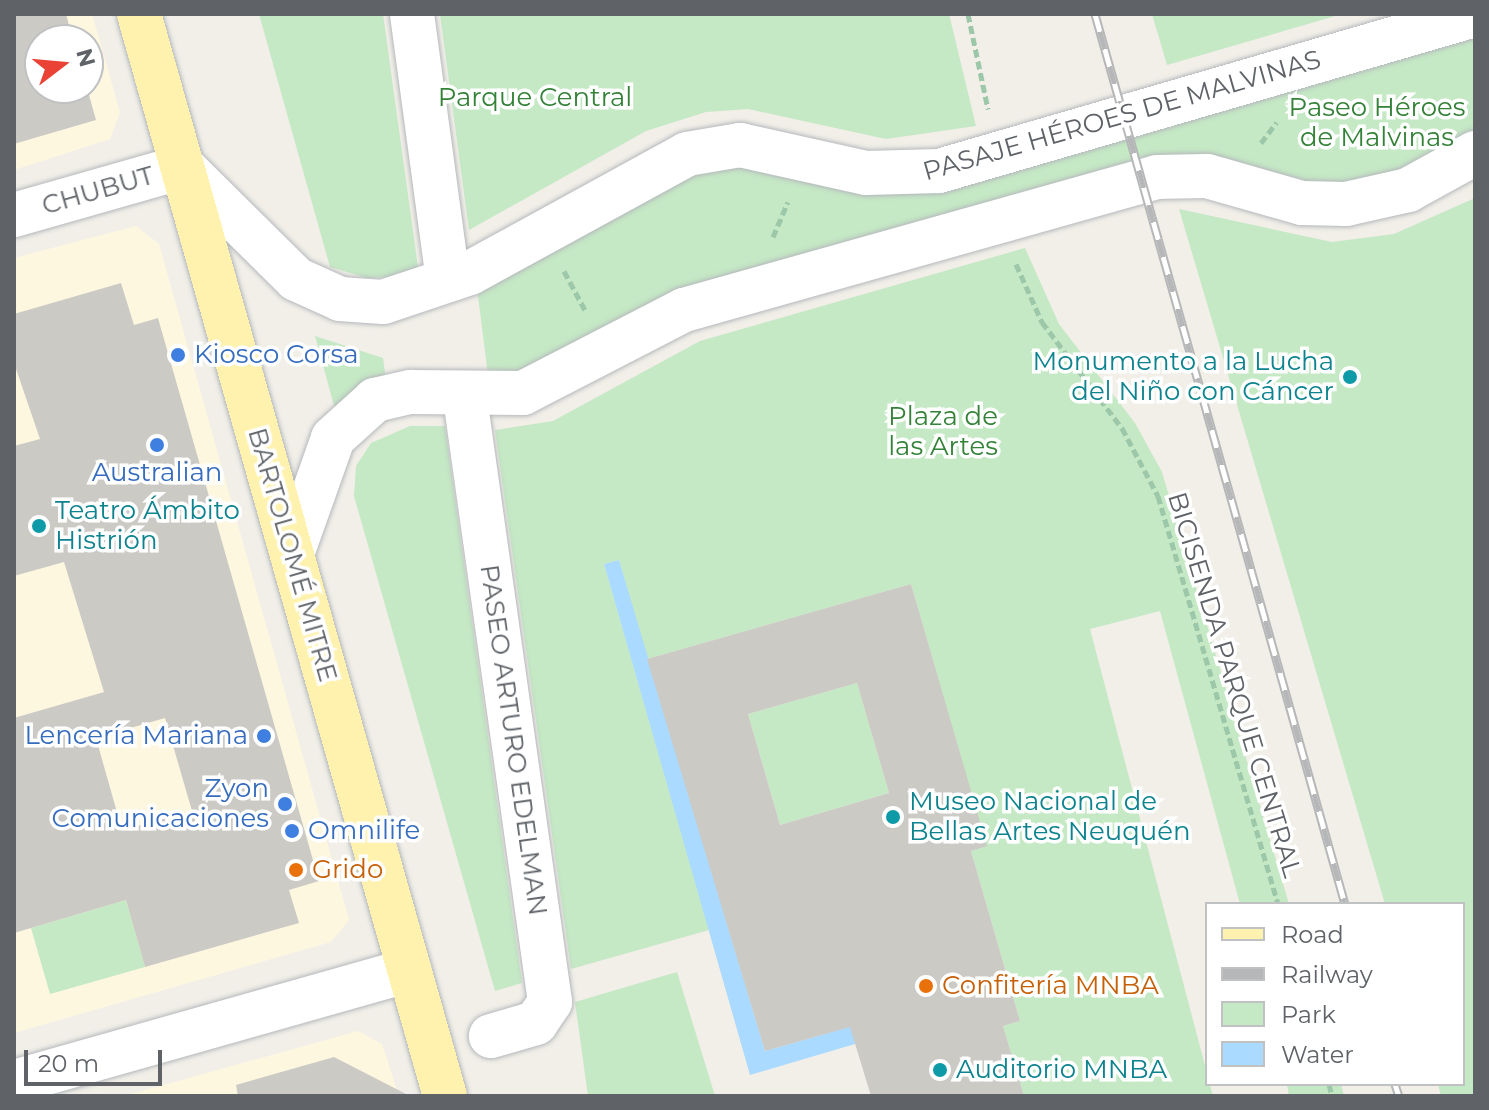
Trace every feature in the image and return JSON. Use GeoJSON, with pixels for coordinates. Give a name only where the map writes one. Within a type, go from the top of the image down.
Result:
{"type":"FeatureCollection","features":[{"type":"Feature","properties":{"kind":"main road","name":"BARTOLOMÉ MITRE"},"geometry":{"type":"LineString","coordinates":[[139,14],[445,1096]]}},
{"type":"Feature","properties":{"kind":"street"},"geometry":{"type":"LineString","coordinates":[[412,14],[446,264]]}},
{"type":"Feature","properties":{"kind":"street","name":"PASAJE HÉROES DE MALVINAS"},"geometry":{"type":"LineString","coordinates":[[183,167],[296,279],[340,299],[383,302],[470,273],[687,154],[740,145],[866,173],[939,171],[1475,15]]}},
{"type":"Feature","properties":{"kind":"street"},"geometry":{"type":"LineString","coordinates":[[292,554],[333,438],[375,400],[411,392],[523,393],[684,310],[1157,177],[1198,174],[1302,203],[1346,204],[1408,190],[1475,153]]}},
{"type":"Feature","properties":{"kind":"street","name":"CHUBUT"},"geometry":{"type":"LineString","coordinates":[[14,215],[183,167]]}},
{"type":"Feature","properties":{"kind":"street","name":"PASEO ARTURO EDELMAN"},"geometry":{"type":"LineString","coordinates":[[466,405],[550,1002],[536,1023],[491,1036]]}},
{"type":"Feature","properties":{"kind":"street"},"geometry":{"type":"LineString","coordinates":[[14,1082],[409,970]]}},
{"type":"Feature","properties":{"kind":"path"},"geometry":{"type":"LineString","coordinates":[[968,14],[992,125]]}},
{"type":"Feature","properties":{"kind":"path"},"geometry":{"type":"LineString","coordinates":[[1256,148],[1284,114]]}},
{"type":"Feature","properties":{"kind":"path","name":"BICISENDA PARQUE CENTRAL"},"geometry":{"type":"LineString","coordinates":[[1012,252],[1042,322],[1122,428],[1158,496],[1277,902]]}},
{"type":"Feature","properties":{"kind":"path"},"geometry":{"type":"LineString","coordinates":[[553,266],[575,281],[586,322]]}},
{"type":"Feature","properties":{"kind":"shaded area"},"geometry":{"type":"Polygon","coordinates":[[[14,14],[92,14],[95,24],[24,24],[24,104],[104,104],[104,56],[120,112],[110,139],[14,170],[14,14]]]}},
{"type":"Feature","properties":{"kind":"shaded area"},"geometry":{"type":"Polygon","coordinates":[[[136,226],[159,244],[349,920],[331,942],[14,1033],[14,258],[136,226]]]}},
{"type":"Feature","properties":{"kind":"shaded area"},"geometry":{"type":"Polygon","coordinates":[[[358,1031],[382,1044],[399,1096],[124,1096],[358,1031]]]}},
{"type":"Feature","properties":{"kind":"green space","name":"Parque Central"},"geometry":{"type":"Polygon","coordinates":[[[259,14],[383,14],[419,275],[367,278],[330,267],[259,14]]]}},
{"type":"Feature","properties":{"kind":"green space","name":"Parque Central"},"geometry":{"type":"Polygon","coordinates":[[[440,14],[949,14],[976,126],[886,139],[748,109],[706,112],[646,131],[469,230],[440,14]]]}},
{"type":"Feature","properties":{"kind":"green space"},"geometry":{"type":"Polygon","coordinates":[[[1152,14],[1342,14],[1167,65],[1152,14]]]}},
{"type":"Feature","properties":{"kind":"green space","name":"Paseo Héroes de Malvinas"},"geometry":{"type":"Polygon","coordinates":[[[1475,31],[1475,135],[1446,157],[1340,188],[1222,165],[489,383],[477,288],[659,183],[718,163],[822,179],[1475,31]]]}},
{"type":"Feature","properties":{"kind":"green space"},"geometry":{"type":"Polygon","coordinates":[[[1475,198],[1475,1096],[1441,1096],[1438,1086],[1465,1086],[1465,902],[1384,902],[1179,209],[1332,242],[1394,234],[1475,198]]]}},
{"type":"Feature","properties":{"kind":"green space","name":"Plaza de las Artes"},"geometry":{"type":"Polygon","coordinates":[[[1025,248],[1059,324],[1135,423],[1162,472],[1288,902],[1239,902],[1160,611],[1090,629],[1205,1066],[1205,1086],[1210,1086],[1213,1096],[1024,1096],[1003,1026],[1020,1021],[971,851],[986,846],[911,584],[647,659],[619,560],[604,564],[709,930],[571,969],[495,430],[553,421],[700,341],[1025,248]]]}},
{"type":"Feature","properties":{"kind":"green space"},"geometry":{"type":"Polygon","coordinates":[[[315,336],[383,358],[386,380],[336,413],[315,336]]]}},
{"type":"Feature","properties":{"kind":"green space"},"geometry":{"type":"Polygon","coordinates":[[[410,426],[445,426],[522,983],[495,991],[354,496],[356,466],[371,443],[410,426]]]}},
{"type":"Feature","properties":{"kind":"green space"},"geometry":{"type":"Polygon","coordinates":[[[857,683],[889,793],[780,825],[748,714],[857,683]]]}},
{"type":"Feature","properties":{"kind":"green space"},"geometry":{"type":"Polygon","coordinates":[[[126,900],[145,967],[50,994],[31,928],[126,900]]]}},
{"type":"Feature","properties":{"kind":"green space"},"geometry":{"type":"Polygon","coordinates":[[[677,972],[715,1096],[588,1096],[575,1002],[677,972]]]}},
{"type":"Feature","properties":{"kind":"green space"},"geometry":{"type":"Polygon","coordinates":[[[1287,1086],[1342,1086],[1344,1096],[1289,1096],[1287,1086]]]}},
{"type":"Feature","properties":{"kind":"water"},"geometry":{"type":"Polygon","coordinates":[[[619,560],[765,1051],[894,1014],[855,1044],[750,1075],[604,564],[619,560]]]}},
{"type":"Feature","properties":{"kind":"building"},"geometry":{"type":"Polygon","coordinates":[[[14,14],[66,14],[69,24],[24,24],[24,104],[92,104],[96,120],[14,144],[14,14]]]}},
{"type":"Feature","properties":{"kind":"building"},"geometry":{"type":"Polygon","coordinates":[[[121,283],[134,325],[158,318],[319,881],[289,890],[299,923],[145,967],[126,900],[14,933],[14,718],[104,692],[64,562],[14,576],[14,446],[40,439],[14,363],[14,314],[121,283]],[[165,718],[96,738],[122,830],[192,811],[165,718]]]}},
{"type":"Feature","properties":{"kind":"building","name":"Museo Nacional de Bellas Artes Neuquén"},"geometry":{"type":"Polygon","coordinates":[[[911,584],[987,846],[971,851],[1020,1021],[1003,1026],[1024,1096],[871,1096],[850,1027],[765,1051],[647,659],[911,584]],[[857,683],[748,714],[780,825],[889,793],[857,683]]]}},
{"type":"Feature","properties":{"kind":"building"},"geometry":{"type":"Polygon","coordinates":[[[334,1057],[410,1096],[238,1096],[236,1085],[334,1057]]]}},
{"type":"Feature","properties":{"kind":"railway"},"geometry":{"type":"LineString","coordinates":[[1095,14],[1344,902]]}},
{"type":"Feature","properties":{"kind":"railway"},"geometry":{"type":"LineString","coordinates":[[1396,1086],[1399,1096]]}},
{"type":"Feature","properties":{"kind":"place","name":"Kiosco Corsa"},"geometry":{"type":"Point","coordinates":[178,355]}},
{"type":"Feature","properties":{"kind":"place","name":"Monumento a la Lucha del Niño con Cáncer"},"geometry":{"type":"Point","coordinates":[1350,377]}},
{"type":"Feature","properties":{"kind":"place","name":"Australian"},"geometry":{"type":"Point","coordinates":[157,445]}},
{"type":"Feature","properties":{"kind":"place","name":"Teatro Ámbito Histrión"},"geometry":{"type":"Point","coordinates":[39,526]}},
{"type":"Feature","properties":{"kind":"place","name":"Lencería Mariana"},"geometry":{"type":"Point","coordinates":[264,736]}},
{"type":"Feature","properties":{"kind":"place","name":"Zyon Comunicaciones"},"geometry":{"type":"Point","coordinates":[285,804]}},
{"type":"Feature","properties":{"kind":"place","name":"Museo Nacional de Bellas Artes Neuquén"},"geometry":{"type":"Point","coordinates":[893,817]}},
{"type":"Feature","properties":{"kind":"place","name":"Omnilife"},"geometry":{"type":"Point","coordinates":[292,831]}},
{"type":"Feature","properties":{"kind":"place","name":"Grido"},"geometry":{"type":"Point","coordinates":[296,870]}},
{"type":"Feature","properties":{"kind":"place","name":"Confitería MNBA"},"geometry":{"type":"Point","coordinates":[926,986]}},
{"type":"Feature","properties":{"kind":"place","name":"Auditorio MNBA"},"geometry":{"type":"Point","coordinates":[940,1070]}}]}
